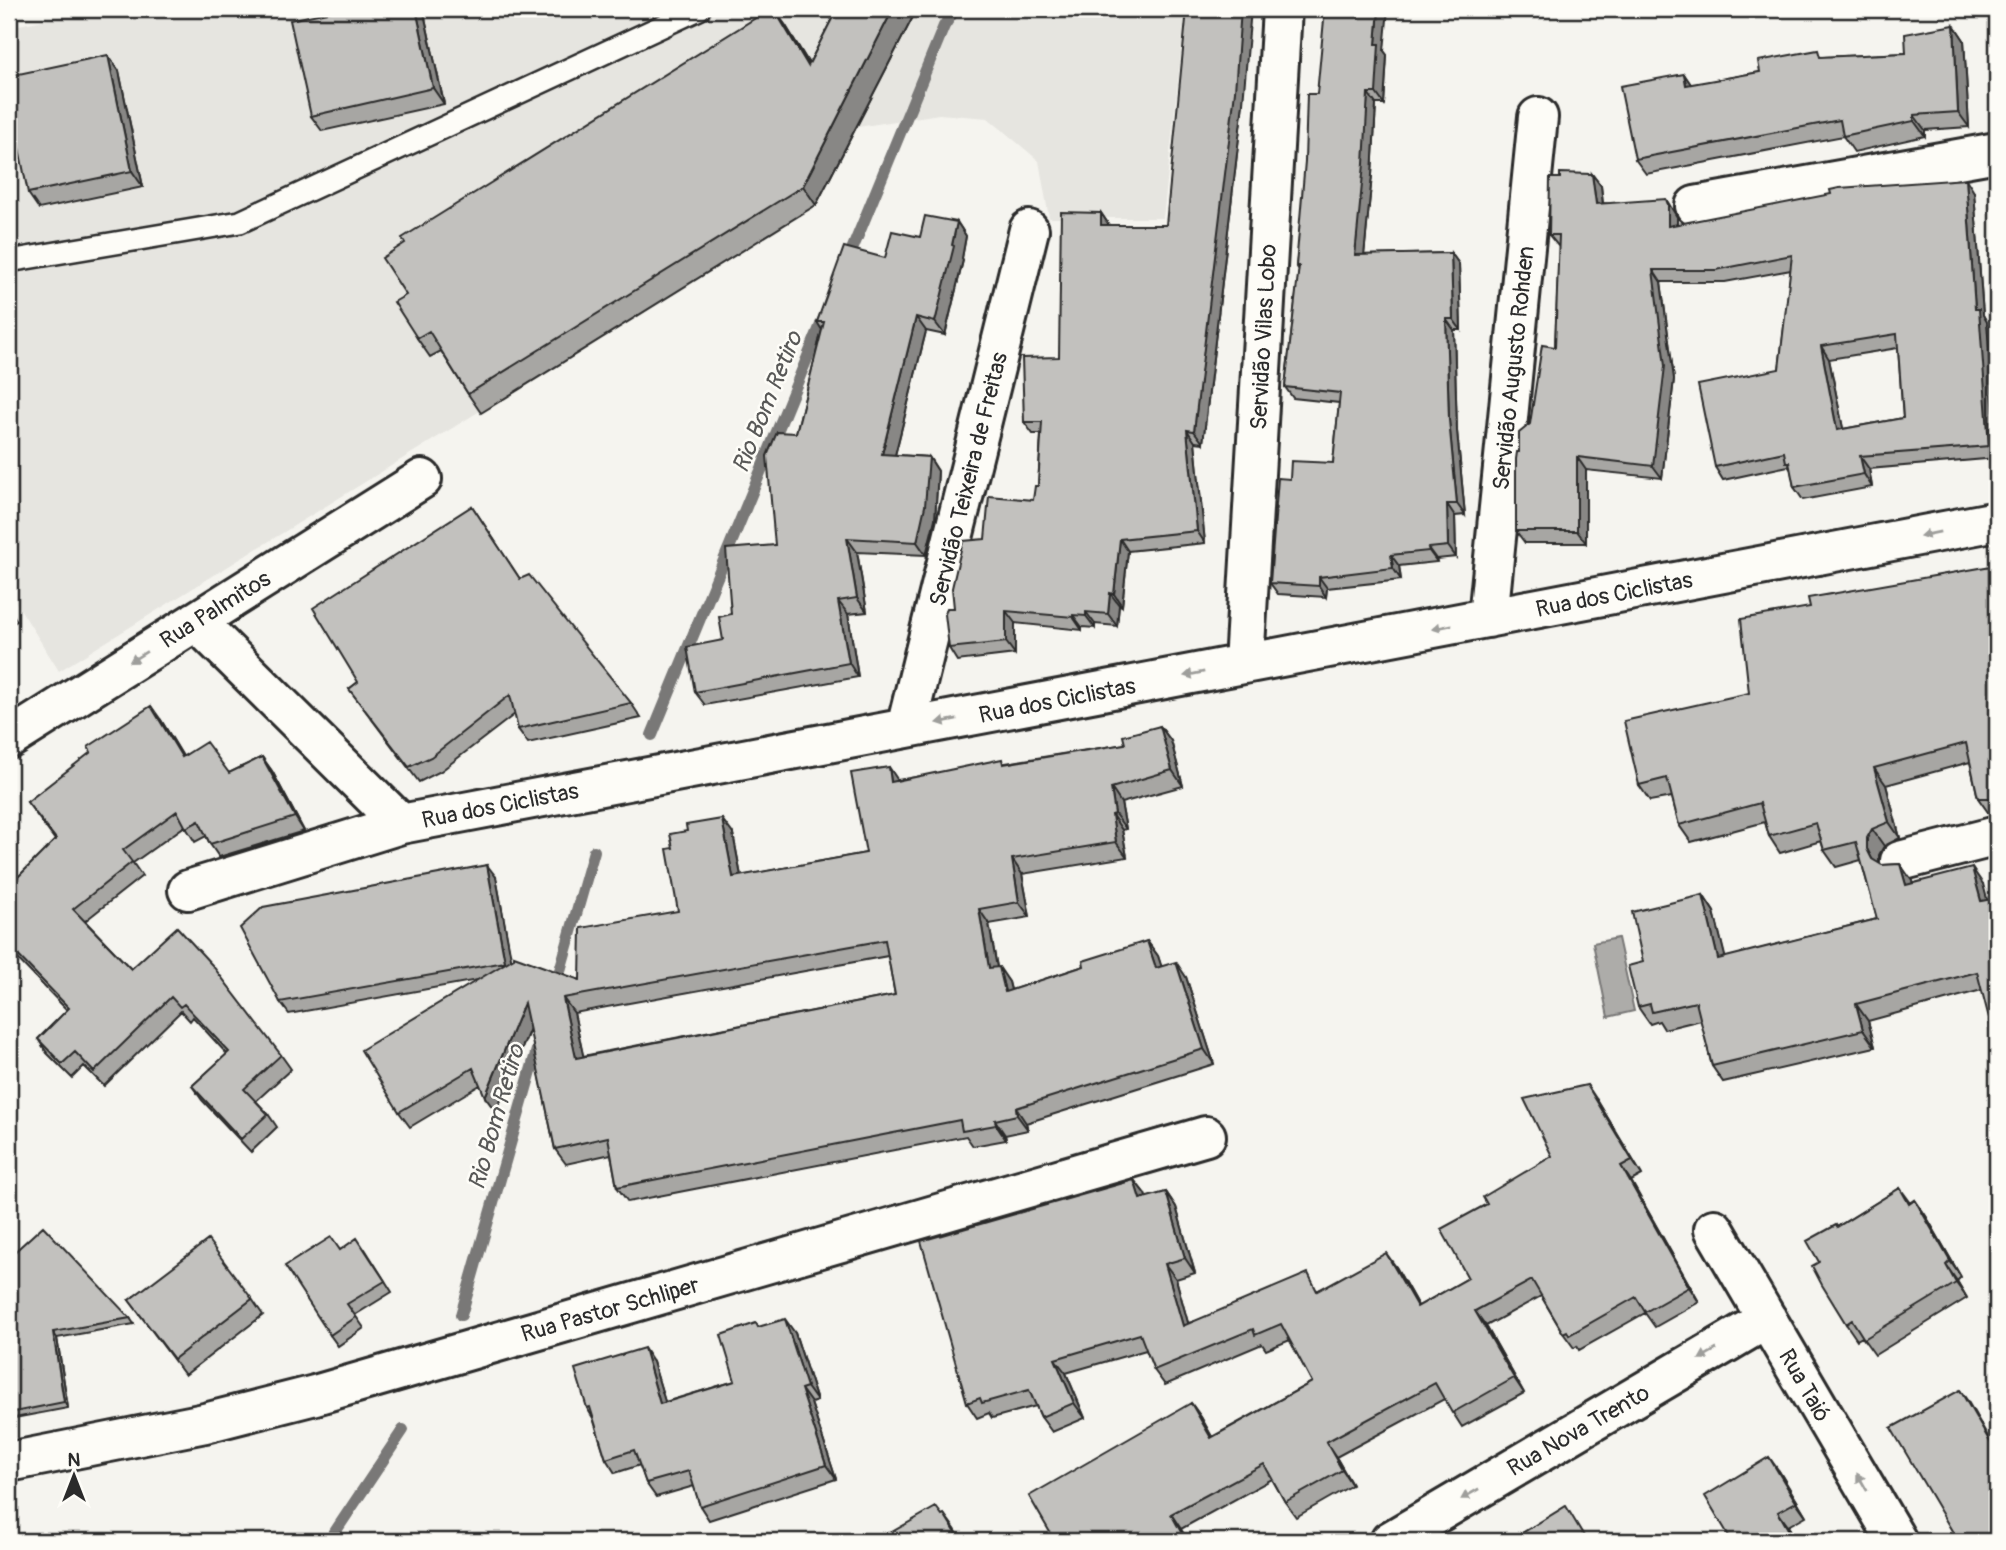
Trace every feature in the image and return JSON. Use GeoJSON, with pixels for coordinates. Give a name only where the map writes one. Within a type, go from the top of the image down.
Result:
{"type":"FeatureCollection","features":[{"type":"Feature","properties":{"kind":"street","name":"Servidão Vilas Lobo"},"geometry":{"type":"LineString","coordinates":[[1244,664],[1282,9]]}},
{"type":"Feature","properties":{"kind":"street","name":"Servidão Augusto Rohden"},"geometry":{"type":"LineString","coordinates":[[1488,618],[1538,117]]}},
{"type":"Feature","properties":{"kind":"street"},"geometry":{"type":"LineString","coordinates":[[1695,206],[1997,152]]}},
{"type":"Feature","properties":{"kind":"street","name":"Servidão Teixeira de Freitas"},"geometry":{"type":"LineString","coordinates":[[906,728],[1029,230]]}},
{"type":"Feature","properties":{"kind":"street","name":"Rua Palmitos"},"geometry":{"type":"LineString","coordinates":[[9,739],[422,479]]}},
{"type":"Feature","properties":{"kind":"street","name":"Rua dos Ciclistas"},"geometry":{"type":"LineString","coordinates":[[196,621],[401,824],[1997,521]]}},
{"type":"Feature","properties":{"kind":"street"},"geometry":{"type":"LineString","coordinates":[[188,890],[401,824]]}},
{"type":"Feature","properties":{"kind":"street"},"geometry":{"type":"LineString","coordinates":[[1900,861],[1997,836]]}},
{"type":"Feature","properties":{"kind":"street","name":"Rua Pastor Schliper"},"geometry":{"type":"LineString","coordinates":[[9,1462],[205,1423],[315,1395],[1206,1136]]}},
{"type":"Feature","properties":{"kind":"street","name":"Rua Taió"},"geometry":{"type":"LineString","coordinates":[[1714,1229],[1897,1541]]}},
{"type":"Feature","properties":{"kind":"street","name":"Rua Nova Trento"},"geometry":{"type":"LineString","coordinates":[[1390,1541],[1767,1319]]}},
{"type":"Feature","properties":{"kind":"lane"},"geometry":{"type":"LineString","coordinates":[[9,261],[240,222],[699,9]]}},
{"type":"Feature","properties":{"kind":"shaded area"},"geometry":{"type":"Polygon","coordinates":[[[98,9],[1186,9],[1163,218],[1049,218],[1039,161],[988,118],[939,114],[852,128],[815,204],[59,671],[9,591],[9,27],[98,9]]]}},
{"type":"Feature","properties":{"kind":"shaded area"},"geometry":{"type":"Polygon","coordinates":[[[1618,938],[1634,1011],[1608,1017],[1593,943],[1618,938]]]}},
{"type":"Feature","properties":{"kind":"building"},"geometry":{"type":"Polygon","coordinates":[[[341,9],[416,9],[433,88],[311,116],[290,20],[341,9]]]}},
{"type":"Feature","properties":{"kind":"building"},"geometry":{"type":"Polygon","coordinates":[[[774,9],[808,66],[837,9],[893,9],[803,186],[468,394],[429,331],[417,338],[394,302],[406,295],[382,258],[405,243],[402,238],[774,9]]]}},
{"type":"Feature","properties":{"kind":"building"},"geometry":{"type":"Polygon","coordinates":[[[1187,9],[1241,9],[1235,91],[1194,431],[1187,430],[1197,531],[1120,539],[1114,594],[1110,593],[1108,614],[1086,612],[1086,616],[1073,617],[1006,611],[1006,642],[949,648],[945,614],[947,608],[954,608],[952,588],[963,541],[985,539],[989,496],[1033,500],[1035,486],[1038,486],[1042,422],[1024,422],[1022,358],[1059,357],[1061,212],[1101,213],[1101,225],[1166,225],[1187,9]]]}},
{"type":"Feature","properties":{"kind":"building"},"geometry":{"type":"Polygon","coordinates":[[[1325,9],[1379,9],[1376,93],[1368,93],[1355,255],[1451,253],[1453,319],[1446,319],[1449,420],[1457,504],[1447,504],[1448,546],[1391,555],[1393,568],[1319,577],[1319,586],[1270,583],[1278,478],[1290,479],[1291,461],[1333,463],[1340,393],[1285,387],[1299,266],[1296,266],[1305,161],[1307,94],[1317,94],[1325,9]]]}},
{"type":"Feature","properties":{"kind":"building"},"geometry":{"type":"Polygon","coordinates":[[[1954,25],[1958,112],[1914,115],[1914,121],[1843,136],[1840,120],[1635,159],[1620,86],[1684,74],[1686,85],[1760,72],[1758,61],[1818,50],[1820,57],[1906,53],[1905,34],[1954,25]]]}},
{"type":"Feature","properties":{"kind":"building"},"geometry":{"type":"Polygon","coordinates":[[[108,55],[132,171],[28,193],[9,98],[9,76],[108,55]]]}},
{"type":"Feature","properties":{"kind":"building"},"geometry":{"type":"Polygon","coordinates":[[[1560,173],[1592,174],[1596,204],[1666,199],[1668,226],[1831,194],[1830,190],[1839,188],[1966,179],[1975,309],[1979,309],[1989,446],[1860,456],[1864,474],[1794,487],[1784,452],[1715,467],[1698,385],[1779,369],[1792,255],[1716,270],[1653,270],[1665,366],[1653,466],[1577,457],[1577,531],[1516,531],[1516,459],[1519,452],[1519,433],[1530,424],[1542,345],[1555,347],[1559,235],[1549,235],[1550,178],[1560,178],[1560,173]],[[1897,334],[1821,346],[1837,430],[1903,418],[1897,334]]]}},
{"type":"Feature","properties":{"kind":"building"},"geometry":{"type":"Polygon","coordinates":[[[925,216],[957,222],[952,245],[954,246],[935,322],[916,317],[882,454],[929,457],[925,506],[917,542],[847,538],[857,598],[838,601],[849,663],[695,692],[687,647],[723,640],[719,617],[731,614],[726,549],[775,545],[767,456],[777,432],[796,433],[824,322],[817,322],[844,247],[885,258],[892,231],[920,237],[925,216]]]}},
{"type":"Feature","properties":{"kind":"building"},"geometry":{"type":"Polygon","coordinates":[[[472,506],[520,579],[529,575],[631,703],[518,729],[510,695],[431,757],[409,767],[349,689],[358,682],[313,608],[472,506]]]}},
{"type":"Feature","properties":{"kind":"building"},"geometry":{"type":"Polygon","coordinates":[[[1997,565],[1997,802],[1990,798],[1978,798],[1966,743],[1874,768],[1889,822],[1872,829],[1867,838],[1867,849],[1872,859],[1882,865],[1900,864],[1906,885],[1972,868],[1981,901],[1997,898],[1997,1049],[1977,972],[1856,1004],[1863,1030],[1712,1066],[1696,1002],[1652,1012],[1650,1004],[1638,1007],[1628,966],[1643,962],[1632,912],[1703,895],[1718,959],[1877,919],[1856,842],[1824,850],[1816,823],[1769,836],[1760,803],[1679,825],[1667,778],[1639,785],[1624,721],[1749,693],[1741,619],[1810,607],[1808,598],[1997,565]]]}},
{"type":"Feature","properties":{"kind":"building"},"geometry":{"type":"Polygon","coordinates":[[[151,706],[182,757],[206,742],[229,773],[262,757],[295,817],[210,844],[199,821],[186,828],[177,811],[123,850],[132,862],[73,909],[131,969],[177,927],[212,965],[281,1055],[244,1089],[268,1114],[241,1139],[192,1086],[229,1052],[184,1004],[180,1007],[171,997],[94,1072],[75,1052],[62,1064],[38,1039],[69,1008],[9,946],[9,886],[56,839],[27,802],[91,752],[88,747],[151,706]]]}},
{"type":"Feature","properties":{"kind":"building"},"geometry":{"type":"Polygon","coordinates":[[[1160,726],[1172,770],[1111,788],[1116,842],[1012,859],[1019,902],[979,909],[989,968],[999,967],[1005,992],[1084,966],[1083,961],[1147,941],[1156,968],[1176,962],[1204,1049],[1016,1108],[1017,1115],[995,1120],[996,1125],[962,1131],[960,1120],[617,1187],[608,1137],[555,1149],[524,1003],[485,1097],[473,1068],[399,1112],[361,1050],[514,956],[580,980],[581,928],[678,911],[667,849],[673,848],[670,834],[687,831],[686,825],[722,819],[733,877],[866,853],[851,773],[889,767],[891,782],[1002,759],[1003,764],[1125,744],[1123,736],[1160,726]],[[885,940],[563,998],[576,1058],[895,995],[885,940]]]}},
{"type":"Feature","properties":{"kind":"building"},"geometry":{"type":"Polygon","coordinates":[[[487,865],[505,962],[280,1002],[240,928],[263,907],[487,865]]]}},
{"type":"Feature","properties":{"kind":"building"},"geometry":{"type":"Polygon","coordinates":[[[1587,1085],[1632,1160],[1621,1166],[1689,1287],[1645,1312],[1636,1297],[1569,1335],[1567,1331],[1563,1333],[1532,1280],[1475,1311],[1514,1378],[1452,1413],[1435,1383],[1326,1442],[1342,1470],[1285,1502],[1264,1464],[1171,1514],[1186,1541],[1055,1541],[1029,1496],[1191,1403],[1211,1438],[1312,1382],[1281,1324],[1255,1335],[1253,1329],[1154,1370],[1140,1334],[1055,1359],[1074,1403],[1041,1417],[1029,1390],[982,1403],[980,1398],[967,1403],[921,1241],[1134,1180],[1140,1199],[1166,1192],[1185,1258],[1165,1264],[1183,1326],[1308,1273],[1317,1291],[1386,1253],[1417,1307],[1468,1278],[1441,1229],[1487,1204],[1483,1197],[1552,1156],[1524,1099],[1587,1085]]]}},
{"type":"Feature","properties":{"kind":"building"},"geometry":{"type":"Polygon","coordinates":[[[1900,1188],[1909,1204],[1915,1200],[1950,1261],[1946,1265],[1956,1283],[1864,1339],[1852,1320],[1846,1324],[1822,1285],[1812,1266],[1819,1262],[1807,1241],[1836,1225],[1837,1227],[1900,1188]]]}},
{"type":"Feature","properties":{"kind":"building"},"geometry":{"type":"Polygon","coordinates":[[[43,1226],[130,1318],[53,1332],[64,1402],[9,1413],[9,1257],[43,1226]]]}},
{"type":"Feature","properties":{"kind":"building"},"geometry":{"type":"Polygon","coordinates":[[[331,1237],[340,1250],[357,1238],[385,1281],[347,1304],[356,1317],[330,1335],[285,1266],[331,1237]]]}},
{"type":"Feature","properties":{"kind":"building"},"geometry":{"type":"Polygon","coordinates":[[[208,1240],[252,1299],[174,1359],[129,1300],[208,1240]]]}},
{"type":"Feature","properties":{"kind":"building"},"geometry":{"type":"Polygon","coordinates":[[[785,1319],[807,1387],[801,1389],[826,1465],[700,1506],[689,1471],[646,1483],[634,1450],[606,1459],[575,1369],[644,1348],[660,1404],[735,1381],[721,1335],[756,1323],[758,1327],[785,1319]]]}},
{"type":"Feature","properties":{"kind":"building"},"geometry":{"type":"Polygon","coordinates":[[[1960,1390],[1997,1454],[1997,1541],[1958,1541],[1891,1428],[1960,1390]]]}},
{"type":"Feature","properties":{"kind":"building"},"geometry":{"type":"Polygon","coordinates":[[[1769,1457],[1796,1502],[1778,1512],[1795,1541],[1732,1541],[1705,1496],[1769,1457]]]}},
{"type":"Feature","properties":{"kind":"building"},"geometry":{"type":"Polygon","coordinates":[[[1566,1506],[1587,1541],[1509,1541],[1566,1506]]]}},
{"type":"Feature","properties":{"kind":"building"},"geometry":{"type":"Polygon","coordinates":[[[936,1507],[944,1514],[961,1541],[876,1541],[936,1507]]]}},
{"type":"Feature","properties":{"kind":"building"},"geometry":{"type":"Polygon","coordinates":[[[867,1534],[871,1541],[855,1541],[867,1534]]]}},
{"type":"Feature","properties":{"kind":"waterway","name":"Rio Bom Retiro"},"geometry":{"type":"LineString","coordinates":[[847,262],[944,26],[955,9]]}},
{"type":"Feature","properties":{"kind":"waterway","name":"Rio Bom Retiro"},"geometry":{"type":"LineString","coordinates":[[652,735],[825,315]]}},
{"type":"Feature","properties":{"kind":"waterway","name":"Rio Bom Retiro"},"geometry":{"type":"LineString","coordinates":[[555,988],[594,851]]}},
{"type":"Feature","properties":{"kind":"waterway","name":"Rio Bom Retiro"},"geometry":{"type":"LineString","coordinates":[[461,1315],[539,1043]]}},
{"type":"Feature","properties":{"kind":"waterway","name":"Rio Bom Retiro"},"geometry":{"type":"LineString","coordinates":[[329,1541],[403,1430]]}}]}
